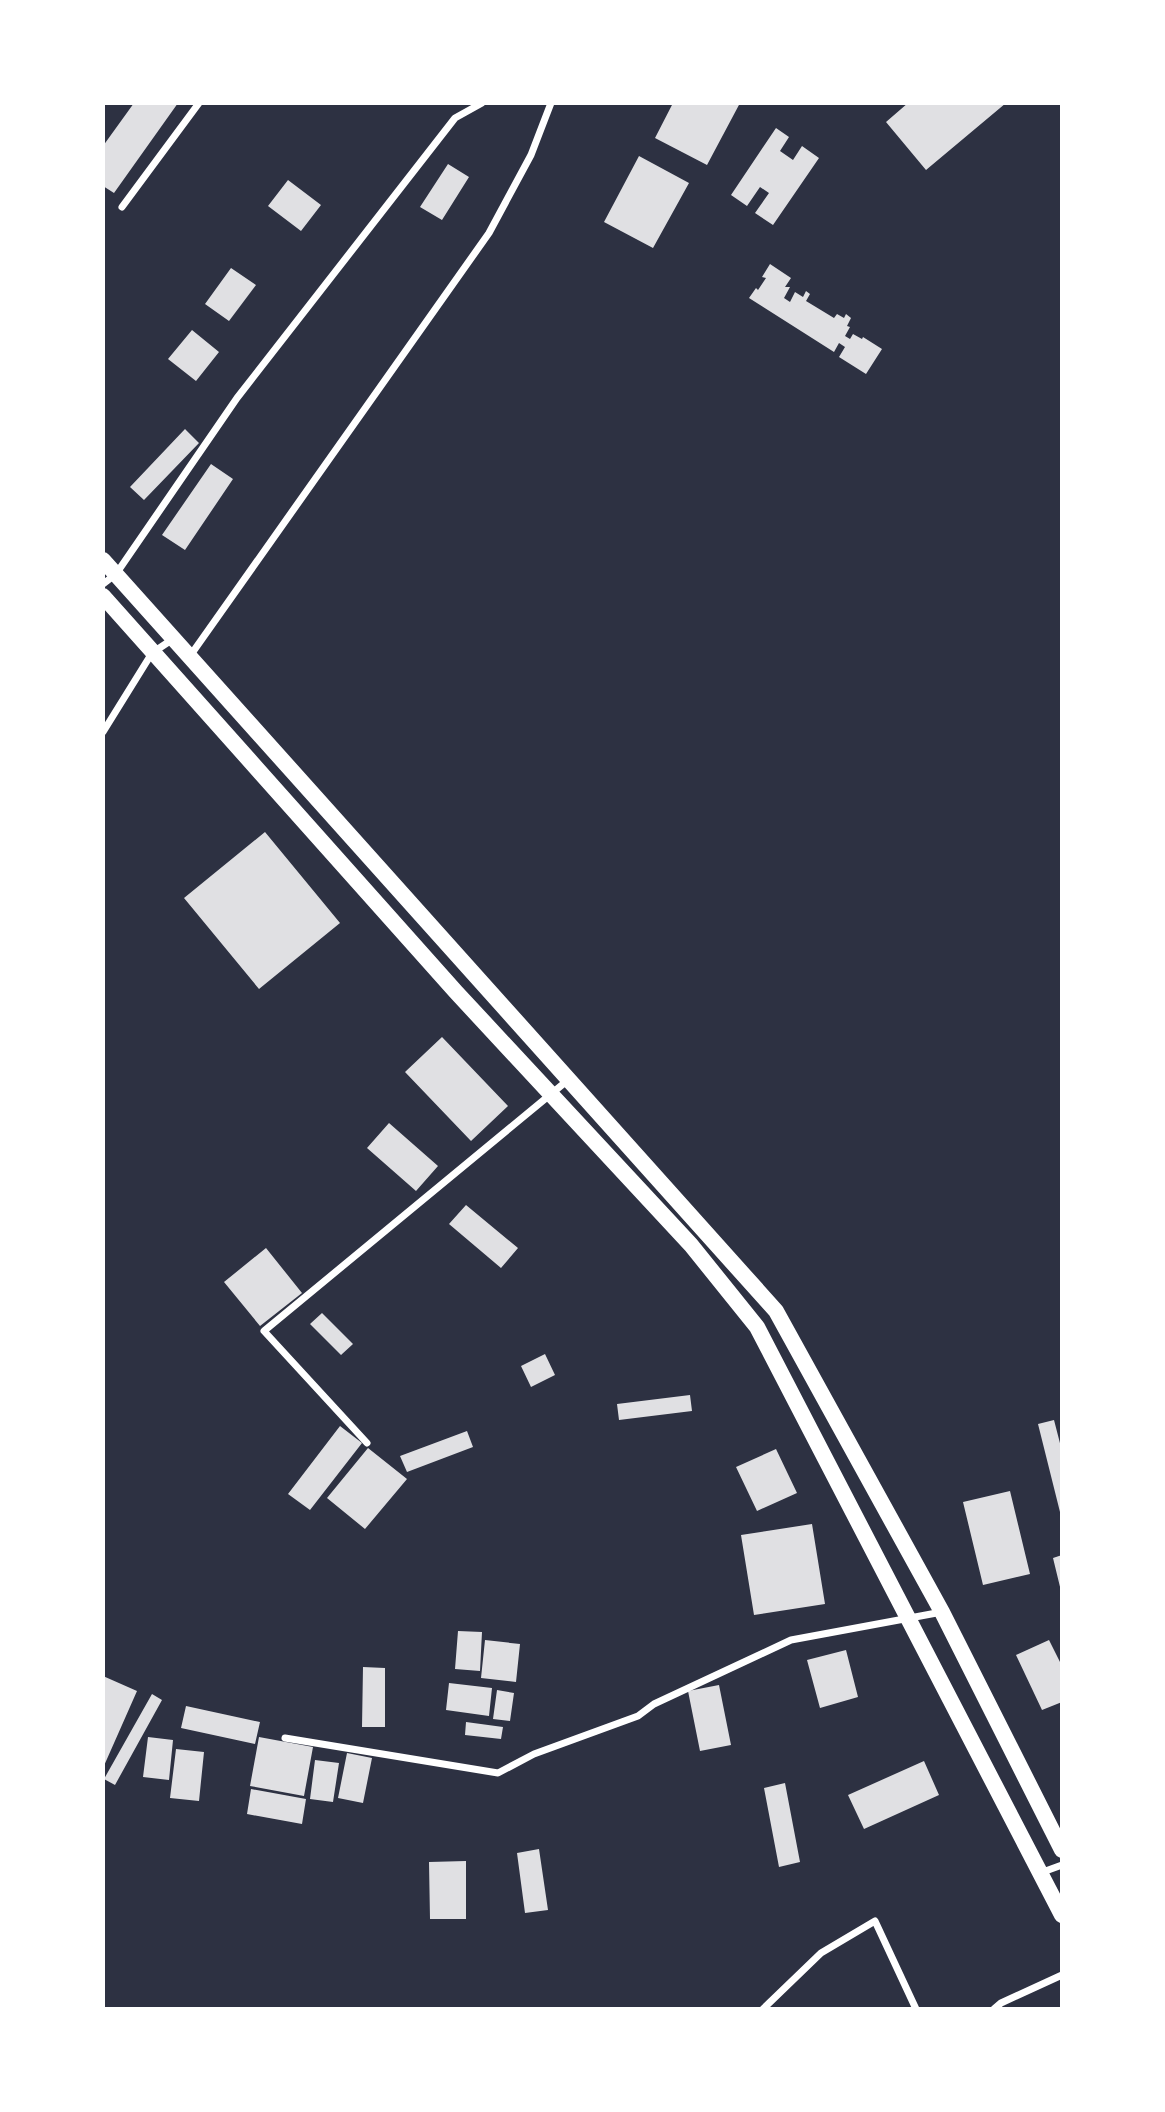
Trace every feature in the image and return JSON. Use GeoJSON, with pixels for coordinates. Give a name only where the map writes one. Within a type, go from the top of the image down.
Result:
{"type":"FeatureCollection","features":[{"type":"Feature","properties":{"kind":"main road"},"geometry":{"type":"LineString","coordinates":[[103,560],[109,579],[173,639],[776,1311],[942,1612],[1062,1850]]}},
{"type":"Feature","properties":{"kind":"main road"},"geometry":{"type":"LineString","coordinates":[[103,596],[456,992],[691,1245],[757,1327],[1062,1915]]}},
{"type":"Feature","properties":{"kind":"street"},"geometry":{"type":"LineString","coordinates":[[122,207],[199,103]]}},
{"type":"Feature","properties":{"kind":"street"},"geometry":{"type":"LineString","coordinates":[[109,579],[245,387],[455,118],[482,103]]}},
{"type":"Feature","properties":{"kind":"street"},"geometry":{"type":"LineString","coordinates":[[189,657],[489,233],[531,155],[551,103]]}},
{"type":"Feature","properties":{"kind":"street"},"geometry":{"type":"LineString","coordinates":[[103,732],[152,653],[173,639]]}},
{"type":"Feature","properties":{"kind":"street"},"geometry":{"type":"LineString","coordinates":[[367,1443],[264,1331],[568,1080]]}},
{"type":"Feature","properties":{"kind":"street"},"geometry":{"type":"LineString","coordinates":[[285,1738],[498,1773],[534,1755],[638,1716],[654,1704],[791,1640],[942,1612]]}},
{"type":"Feature","properties":{"kind":"street"},"geometry":{"type":"LineString","coordinates":[[1040,1873],[1062,1865]]}},
{"type":"Feature","properties":{"kind":"street"},"geometry":{"type":"LineString","coordinates":[[763,2009],[821,1953],[875,1921],[916,2009]]}},
{"type":"Feature","properties":{"kind":"street"},"geometry":{"type":"LineString","coordinates":[[994,2009],[1001,2003],[1062,1975]]}},
{"type":"Feature","properties":{"kind":"building"},"geometry":{"type":"Polygon","coordinates":[[[134,103],[178,103],[114,193],[103,186],[103,146],[134,103]]]}},
{"type":"Feature","properties":{"kind":"building"},"geometry":{"type":"Polygon","coordinates":[[[673,103],[740,103],[707,165],[655,138],[673,103]]]}},
{"type":"Feature","properties":{"kind":"building"},"geometry":{"type":"Polygon","coordinates":[[[908,103],[1006,103],[926,170],[886,122],[908,103]]]}},
{"type":"Feature","properties":{"kind":"building"},"geometry":{"type":"Polygon","coordinates":[[[776,128],[789,137],[780,151],[793,160],[802,146],[819,158],[773,225],[755,213],[769,193],[760,187],[747,206],[731,195],[776,128]]]}},
{"type":"Feature","properties":{"kind":"building"},"geometry":{"type":"Polygon","coordinates":[[[639,156],[689,183],[653,248],[604,222],[639,156]]]}},
{"type":"Feature","properties":{"kind":"building"},"geometry":{"type":"Polygon","coordinates":[[[448,164],[469,177],[442,220],[420,207],[448,164]]]}},
{"type":"Feature","properties":{"kind":"building"},"geometry":{"type":"Polygon","coordinates":[[[288,180],[321,205],[301,231],[268,206],[288,180]]]}},
{"type":"Feature","properties":{"kind":"building"},"geometry":{"type":"Polygon","coordinates":[[[770,264],[791,278],[785,287],[790,287],[784,298],[790,302],[795,292],[803,297],[806,291],[810,294],[806,301],[834,318],[837,314],[844,318],[846,314],[851,318],[845,336],[850,339],[853,334],[862,339],[863,337],[882,349],[866,374],[839,357],[845,347],[839,343],[834,352],[749,298],[766,278],[762,277],[770,264]]]}},
{"type":"Feature","properties":{"kind":"building"},"geometry":{"type":"Polygon","coordinates":[[[231,268],[256,285],[229,321],[205,304],[231,268]]]}},
{"type":"Feature","properties":{"kind":"building"},"geometry":{"type":"Polygon","coordinates":[[[192,330],[219,352],[196,381],[168,359],[192,330]]]}},
{"type":"Feature","properties":{"kind":"building"},"geometry":{"type":"Polygon","coordinates":[[[185,429],[199,443],[144,500],[130,487],[185,429]]]}},
{"type":"Feature","properties":{"kind":"building"},"geometry":{"type":"Polygon","coordinates":[[[211,464],[233,479],[185,550],[162,535],[211,464]]]}},
{"type":"Feature","properties":{"kind":"building"},"geometry":{"type":"Polygon","coordinates":[[[265,832],[340,923],[259,989],[184,898],[265,832]]]}},
{"type":"Feature","properties":{"kind":"building"},"geometry":{"type":"Polygon","coordinates":[[[442,1037],[508,1106],[471,1141],[405,1072],[442,1037]]]}},
{"type":"Feature","properties":{"kind":"building"},"geometry":{"type":"Polygon","coordinates":[[[389,1123],[438,1166],[416,1191],[367,1148],[389,1123]]]}},
{"type":"Feature","properties":{"kind":"building"},"geometry":{"type":"Polygon","coordinates":[[[466,1205],[518,1248],[501,1268],[449,1224],[466,1205]]]}},
{"type":"Feature","properties":{"kind":"building"},"geometry":{"type":"Polygon","coordinates":[[[266,1248],[302,1293],[260,1326],[224,1282],[266,1248]]]}},
{"type":"Feature","properties":{"kind":"building"},"geometry":{"type":"Polygon","coordinates":[[[322,1313],[353,1344],[341,1355],[310,1324],[322,1313]]]}},
{"type":"Feature","properties":{"kind":"building"},"geometry":{"type":"Polygon","coordinates":[[[545,1354],[555,1375],[531,1387],[521,1366],[545,1354]]]}},
{"type":"Feature","properties":{"kind":"building"},"geometry":{"type":"Polygon","coordinates":[[[690,1395],[692,1411],[619,1420],[617,1404],[690,1395]]]}},
{"type":"Feature","properties":{"kind":"building"},"geometry":{"type":"Polygon","coordinates":[[[1054,1420],[1062,1451],[1061,1516],[1038,1424],[1054,1420]]]}},
{"type":"Feature","properties":{"kind":"building"},"geometry":{"type":"Polygon","coordinates":[[[340,1426],[362,1443],[310,1510],[288,1494],[340,1426]]]}},
{"type":"Feature","properties":{"kind":"building"},"geometry":{"type":"Polygon","coordinates":[[[467,1431],[473,1447],[407,1472],[400,1456],[467,1431]]]}},
{"type":"Feature","properties":{"kind":"building"},"geometry":{"type":"Polygon","coordinates":[[[368,1448],[407,1479],[365,1529],[327,1498],[368,1448]]]}},
{"type":"Feature","properties":{"kind":"building"},"geometry":{"type":"Polygon","coordinates":[[[776,1449],[797,1493],[757,1511],[736,1467],[776,1449]]]}},
{"type":"Feature","properties":{"kind":"building"},"geometry":{"type":"Polygon","coordinates":[[[1010,1491],[1030,1574],[983,1585],[963,1502],[1010,1491]]]}},
{"type":"Feature","properties":{"kind":"building"},"geometry":{"type":"Polygon","coordinates":[[[812,1524],[825,1604],[754,1615],[741,1535],[812,1524]]]}},
{"type":"Feature","properties":{"kind":"building"},"geometry":{"type":"Polygon","coordinates":[[[1062,1555],[1062,1591],[1061,1591],[1053,1558],[1062,1555]]]}},
{"type":"Feature","properties":{"kind":"building"},"geometry":{"type":"Polygon","coordinates":[[[458,1631],[482,1632],[480,1671],[455,1669],[458,1631]]]}},
{"type":"Feature","properties":{"kind":"building"},"geometry":{"type":"Polygon","coordinates":[[[485,1640],[520,1644],[516,1682],[481,1678],[485,1640]]]}},
{"type":"Feature","properties":{"kind":"building"},"geometry":{"type":"Polygon","coordinates":[[[1049,1640],[1062,1666],[1062,1702],[1042,1710],[1016,1655],[1049,1640]]]}},
{"type":"Feature","properties":{"kind":"building"},"geometry":{"type":"Polygon","coordinates":[[[846,1650],[858,1697],[820,1708],[807,1660],[846,1650]]]}},
{"type":"Feature","properties":{"kind":"building"},"geometry":{"type":"Polygon","coordinates":[[[363,1667],[385,1668],[385,1727],[362,1727],[363,1667]]]}},
{"type":"Feature","properties":{"kind":"building"},"geometry":{"type":"Polygon","coordinates":[[[103,1676],[137,1691],[103,1768],[103,1676]]]}},
{"type":"Feature","properties":{"kind":"building"},"geometry":{"type":"Polygon","coordinates":[[[449,1683],[492,1688],[489,1716],[446,1710],[449,1683]]]}},
{"type":"Feature","properties":{"kind":"building"},"geometry":{"type":"Polygon","coordinates":[[[719,1685],[731,1745],[700,1751],[688,1691],[719,1685]]]}},
{"type":"Feature","properties":{"kind":"building"},"geometry":{"type":"Polygon","coordinates":[[[497,1690],[514,1693],[510,1721],[493,1719],[497,1690]]]}},
{"type":"Feature","properties":{"kind":"building"},"geometry":{"type":"Polygon","coordinates":[[[152,1694],[162,1700],[115,1785],[104,1779],[152,1694]]]}},
{"type":"Feature","properties":{"kind":"building"},"geometry":{"type":"Polygon","coordinates":[[[186,1706],[260,1722],[255,1744],[181,1728],[186,1706]]]}},
{"type":"Feature","properties":{"kind":"building"},"geometry":{"type":"Polygon","coordinates":[[[466,1722],[503,1727],[501,1739],[465,1735],[466,1722]]]}},
{"type":"Feature","properties":{"kind":"building"},"geometry":{"type":"Polygon","coordinates":[[[148,1737],[173,1740],[169,1780],[143,1777],[148,1737]]]}},
{"type":"Feature","properties":{"kind":"building"},"geometry":{"type":"Polygon","coordinates":[[[259,1737],[313,1747],[304,1796],[250,1786],[259,1737]]]}},
{"type":"Feature","properties":{"kind":"building"},"geometry":{"type":"Polygon","coordinates":[[[176,1749],[204,1752],[199,1801],[170,1798],[176,1749]]]}},
{"type":"Feature","properties":{"kind":"building"},"geometry":{"type":"Polygon","coordinates":[[[347,1753],[372,1758],[363,1803],[338,1798],[347,1753]]]}},
{"type":"Feature","properties":{"kind":"building"},"geometry":{"type":"Polygon","coordinates":[[[315,1760],[339,1763],[333,1802],[310,1799],[315,1760]]]}},
{"type":"Feature","properties":{"kind":"building"},"geometry":{"type":"Polygon","coordinates":[[[924,1761],[939,1795],[864,1829],[848,1795],[924,1761]]]}},
{"type":"Feature","properties":{"kind":"building"},"geometry":{"type":"Polygon","coordinates":[[[785,1783],[800,1862],[779,1867],[764,1788],[785,1783]]]}},
{"type":"Feature","properties":{"kind":"building"},"geometry":{"type":"Polygon","coordinates":[[[251,1789],[306,1799],[302,1824],[247,1814],[251,1789]]]}},
{"type":"Feature","properties":{"kind":"building"},"geometry":{"type":"Polygon","coordinates":[[[539,1849],[548,1910],[525,1913],[517,1853],[539,1849]]]}},
{"type":"Feature","properties":{"kind":"building"},"geometry":{"type":"Polygon","coordinates":[[[466,1861],[466,1919],[430,1919],[429,1862],[466,1861]]]}}]}
